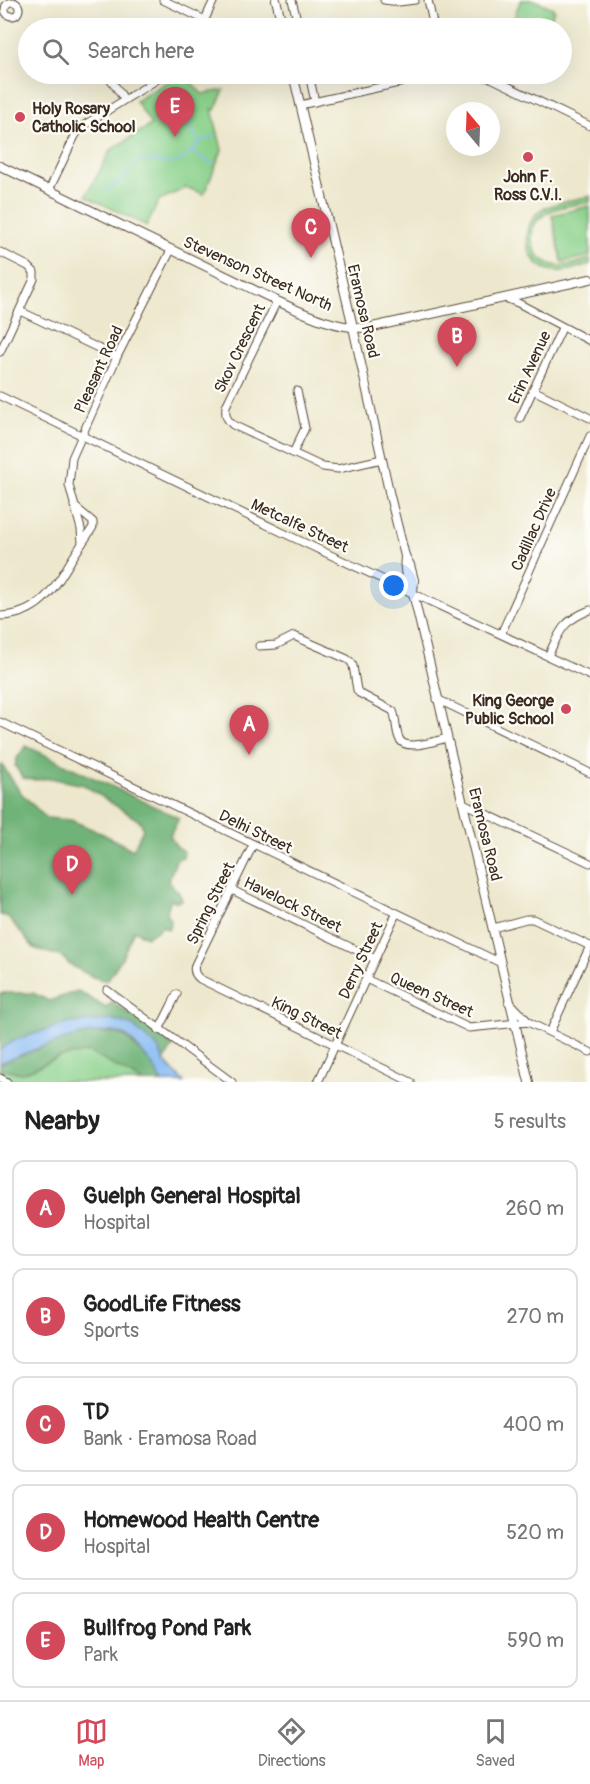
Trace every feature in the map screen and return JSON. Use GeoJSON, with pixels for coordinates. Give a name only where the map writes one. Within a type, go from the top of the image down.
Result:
{"type":"FeatureCollection","features":[{"type":"Feature","properties":{"kind":"main road"},"geometry":{"type":"LineString","coordinates":[[276,0],[280,18]]}},
{"type":"Feature","properties":{"kind":"main road","name":"Eramosa Road"},"geometry":{"type":"LineString","coordinates":[[295,84],[405,556],[410,563],[414,580],[413,593],[437,699],[529,1082]]}},
{"type":"Feature","properties":{"kind":"main road","name":"Stevenson Street North"},"geometry":{"type":"LineString","coordinates":[[0,166],[277,301],[317,319],[353,327],[368,328],[590,279]]}},
{"type":"Feature","properties":{"kind":"main road"},"geometry":{"type":"LineString","coordinates":[[509,1002],[528,1022]]}},
{"type":"Feature","properties":{"kind":"street"},"geometry":{"type":"LineString","coordinates":[[163,0],[201,18]]}},
{"type":"Feature","properties":{"kind":"street"},"geometry":{"type":"LineString","coordinates":[[206,18],[214,0]]}},
{"type":"Feature","properties":{"kind":"street"},"geometry":{"type":"LineString","coordinates":[[292,0],[296,18]]}},
{"type":"Feature","properties":{"kind":"street"},"geometry":{"type":"LineString","coordinates":[[384,0],[399,2],[415,0]]}},
{"type":"Feature","properties":{"kind":"street"},"geometry":{"type":"LineString","coordinates":[[428,0],[432,18]]}},
{"type":"Feature","properties":{"kind":"street"},"geometry":{"type":"LineString","coordinates":[[114,84],[124,99]]}},
{"type":"Feature","properties":{"kind":"street"},"geometry":{"type":"LineString","coordinates":[[49,190],[81,127],[149,84]]}},
{"type":"Feature","properties":{"kind":"street"},"geometry":{"type":"LineString","coordinates":[[311,84],[315,102]]}},
{"type":"Feature","properties":{"kind":"street"},"geometry":{"type":"LineString","coordinates":[[300,105],[395,84]]}},
{"type":"Feature","properties":{"kind":"street"},"geometry":{"type":"LineString","coordinates":[[503,84],[590,126]]}},
{"type":"Feature","properties":{"kind":"street","name":"Pleasant Road"},"geometry":{"type":"LineString","coordinates":[[82,543],[81,529],[69,485],[72,458],[117,357],[171,250]]}},
{"type":"Feature","properties":{"kind":"street"},"geometry":{"type":"LineString","coordinates":[[0,252],[28,266],[34,272],[34,279],[0,352]]}},
{"type":"Feature","properties":{"kind":"street"},"geometry":{"type":"LineString","coordinates":[[505,298],[519,303],[590,341]]}},
{"type":"Feature","properties":{"kind":"street","name":"Skov Crescent"},"geometry":{"type":"LineString","coordinates":[[277,301],[226,406],[225,415],[228,421],[322,467],[333,469],[382,459]]}},
{"type":"Feature","properties":{"kind":"street"},"geometry":{"type":"LineString","coordinates":[[20,311],[117,357]]}},
{"type":"Feature","properties":{"kind":"street","name":"Erin Avenue"},"geometry":{"type":"LineString","coordinates":[[520,418],[562,328]]}},
{"type":"Feature","properties":{"kind":"street"},"geometry":{"type":"LineString","coordinates":[[533,390],[590,418]]}},
{"type":"Feature","properties":{"kind":"street"},"geometry":{"type":"LineString","coordinates":[[293,453],[305,428],[297,391]]}},
{"type":"Feature","properties":{"kind":"street","name":"Metcalfe Street"},"geometry":{"type":"LineString","coordinates":[[0,396],[284,533],[590,676]]}},
{"type":"Feature","properties":{"kind":"street","name":"Cadillac Drive"},"geometry":{"type":"LineString","coordinates":[[501,634],[590,436]]}},
{"type":"Feature","properties":{"kind":"street"},"geometry":{"type":"LineString","coordinates":[[0,616],[28,611],[45,599],[57,583],[93,528],[93,522],[74,506]]}},
{"type":"Feature","properties":{"kind":"street"},"geometry":{"type":"LineString","coordinates":[[548,656],[568,621],[590,610]]}},
{"type":"Feature","properties":{"kind":"street"},"geometry":{"type":"LineString","coordinates":[[259,646],[276,645],[294,636],[347,659],[353,666],[359,693],[393,711],[399,739],[404,744],[411,746],[447,738]]}},
{"type":"Feature","properties":{"kind":"street"},"geometry":{"type":"LineString","coordinates":[[437,699],[590,773]]}},
{"type":"Feature","properties":{"kind":"street","name":"Delhi Street"},"geometry":{"type":"LineString","coordinates":[[0,722],[501,963]]}},
{"type":"Feature","properties":{"kind":"street"},"geometry":{"type":"LineString","coordinates":[[463,803],[590,863]]}},
{"type":"Feature","properties":{"kind":"street","name":"Spring Street"},"geometry":{"type":"LineString","coordinates":[[195,973],[195,965],[253,845]]}},
{"type":"Feature","properties":{"kind":"street","name":"Havelock Street"},"geometry":{"type":"LineString","coordinates":[[232,890],[375,959]]}},
{"type":"Feature","properties":{"kind":"street","name":"Derry Street"},"geometry":{"type":"LineString","coordinates":[[318,1082],[396,914]]}},
{"type":"Feature","properties":{"kind":"street"},"geometry":{"type":"LineString","coordinates":[[493,928],[533,919],[590,946],[550,1032]]}},
{"type":"Feature","properties":{"kind":"street","name":"King Street"},"geometry":{"type":"LineString","coordinates":[[195,973],[200,979],[335,1045],[393,1077],[411,1082]]}},
{"type":"Feature","properties":{"kind":"street","name":"Queen Street"},"geometry":{"type":"LineString","coordinates":[[366,979],[469,1028],[528,1022]]}},
{"type":"Feature","properties":{"kind":"street"},"geometry":{"type":"LineString","coordinates":[[107,990],[231,1082]]}},
{"type":"Feature","properties":{"kind":"street"},"geometry":{"type":"LineString","coordinates":[[159,1030],[177,994]]}},
{"type":"Feature","properties":{"kind":"street"},"geometry":{"type":"LineString","coordinates":[[528,1022],[590,1052]]}},
{"type":"Feature","properties":{"kind":"street"},"geometry":{"type":"LineString","coordinates":[[0,1078],[7,1082]]}},
{"type":"Feature","properties":{"kind":"green space"},"geometry":{"type":"Polygon","coordinates":[[[521,0],[534,0],[554,10],[550,18],[516,18],[521,0]]]}},
{"type":"Feature","properties":{"kind":"green space"},"geometry":{"type":"Polygon","coordinates":[[[163,84],[192,84],[202,94],[224,90],[215,110],[212,109],[222,150],[204,194],[185,187],[159,200],[147,226],[86,196],[111,150],[151,125],[136,101],[163,84]]]}},
{"type":"Feature","properties":{"kind":"green space"},"geometry":{"type":"Polygon","coordinates":[[[590,196],[590,202],[561,207],[545,214],[534,227],[532,242],[535,250],[545,262],[562,266],[590,259],[590,264],[563,271],[544,268],[536,262],[528,245],[528,235],[534,217],[541,210],[551,206],[590,196]]]}},
{"type":"Feature","properties":{"kind":"green space"},"geometry":{"type":"Polygon","coordinates":[[[590,206],[590,256],[562,262],[552,215],[590,206]]]}},
{"type":"Feature","properties":{"kind":"green space"},"geometry":{"type":"Polygon","coordinates":[[[26,746],[179,818],[170,836],[177,847],[184,852],[183,857],[177,859],[168,881],[182,900],[177,902],[171,899],[166,914],[171,921],[168,929],[161,926],[146,937],[134,930],[122,958],[107,981],[93,977],[70,965],[62,957],[34,948],[7,916],[0,915],[0,765],[21,793],[46,818],[71,820],[133,850],[143,829],[141,822],[84,785],[50,778],[37,780],[23,778],[15,766],[17,758],[26,746]]]}},
{"type":"Feature","properties":{"kind":"green space"},"geometry":{"type":"Polygon","coordinates":[[[78,991],[106,1008],[112,1002],[151,1028],[173,1046],[164,1061],[158,1048],[133,1026],[115,1020],[69,1023],[15,1040],[0,1050],[0,993],[33,993],[49,1001],[78,991]]]}},
{"type":"Feature","properties":{"kind":"green space"},"geometry":{"type":"Polygon","coordinates":[[[90,1032],[125,1036],[155,1067],[162,1082],[144,1082],[89,1052],[59,1057],[21,1073],[9,1070],[0,1071],[0,1063],[90,1032]]]}},
{"type":"Feature","properties":{"kind":"green space"},"geometry":{"type":"Polygon","coordinates":[[[89,1052],[144,1082],[12,1082],[0,1071],[9,1070],[21,1073],[59,1057],[89,1052]]]}},
{"type":"Feature","properties":{"kind":"water"},"geometry":{"type":"Polygon","coordinates":[[[115,1020],[133,1026],[158,1048],[164,1061],[184,1082],[162,1082],[151,1063],[131,1040],[125,1035],[113,1032],[98,1032],[62,1040],[0,1063],[0,1050],[15,1040],[69,1023],[115,1020]]]}},
{"type":"Feature","properties":{"kind":"waterway"},"geometry":{"type":"LineString","coordinates":[[181,96],[195,136],[199,141]]}},
{"type":"Feature","properties":{"kind":"waterway"},"geometry":{"type":"LineString","coordinates":[[104,189],[121,181],[136,163],[146,160],[177,162],[201,142],[214,137]]}},
{"type":"Feature","properties":{"kind":"waterway"},"geometry":{"type":"LineString","coordinates":[[191,150],[213,164]]}},
{"type":"Feature","properties":{"kind":"place","name":"Holy Rosary Catholic School"},"geometry":{"type":"Point","coordinates":[20,117]}},
{"type":"Feature","properties":{"kind":"place","name":"Bullfrog Pond Park"},"geometry":{"type":"Point","coordinates":[175,137]}},
{"type":"Feature","properties":{"kind":"place","name":"John F. Ross C.V.I."},"geometry":{"type":"Point","coordinates":[528,157]}},
{"type":"Feature","properties":{"kind":"place","name":"TD"},"geometry":{"type":"Point","coordinates":[311,258]}},
{"type":"Feature","properties":{"kind":"place","name":"GoodLife Fitness"},"geometry":{"type":"Point","coordinates":[457,367]}},
{"type":"Feature","properties":{"kind":"place","name":"King George Public School"},"geometry":{"type":"Point","coordinates":[566,709]}},
{"type":"Feature","properties":{"kind":"place","name":"Guelph General Hospital"},"geometry":{"type":"Point","coordinates":[249,755]}},
{"type":"Feature","properties":{"kind":"place","name":"Homewood Health Centre"},"geometry":{"type":"Point","coordinates":[72,895]}}]}
